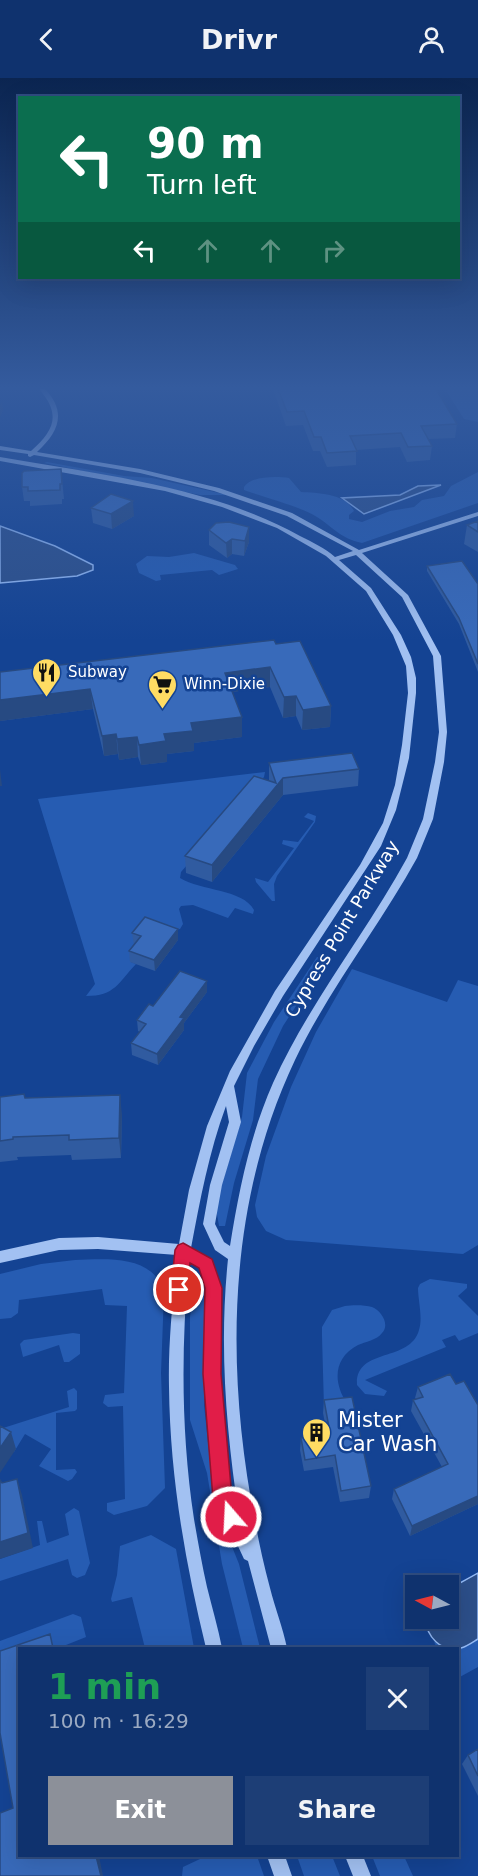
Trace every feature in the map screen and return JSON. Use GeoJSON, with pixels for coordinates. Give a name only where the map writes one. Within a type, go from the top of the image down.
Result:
{"type":"FeatureCollection","features":[{"type":"Feature","properties":{"kind":"street","name":"Cypress Point Parkway"},"geometry":{"type":"LineString","coordinates":[[73,473],[196,496],[269,522],[336,559],[359,579],[390,617],[408,657],[412,675],[411,704],[402,773],[396,797],[381,836],[262,1020],[239,1062],[213,1125],[197,1183],[183,1250],[177,1309],[177,1422],[190,1548],[214,1647]]}},
{"type":"Feature","properties":{"kind":"street","name":"Cypress Point Parkway"},"geometry":{"type":"LineString","coordinates":[[143,473],[220,490],[295,516],[358,552],[390,580],[421,620],[437,652],[445,696],[436,788],[425,829],[387,900],[324,997],[282,1074],[252,1161],[235,1257],[230,1323],[231,1396],[240,1478],[258,1572],[279,1647]]}},
{"type":"Feature","properties":{"kind":"street"},"geometry":{"type":"LineString","coordinates":[[336,559],[478,514]]}},
{"type":"Feature","properties":{"kind":"street"},"geometry":{"type":"LineString","coordinates":[[229,1086],[235,1122],[216,1185],[209,1224],[219,1246],[235,1257]]}},
{"type":"Feature","properties":{"kind":"street"},"geometry":{"type":"LineString","coordinates":[[0,1257],[58,1244],[98,1243],[183,1250],[206,1264],[213,1288],[212,1374],[223,1499],[258,1572]]}},
{"type":"Feature","properties":{"kind":"street"},"geometry":{"type":"LineString","coordinates":[[276,1857],[283,1876]]}},
{"type":"Feature","properties":{"kind":"street"},"geometry":{"type":"LineString","coordinates":[[354,1857],[362,1876]]}},
{"type":"Feature","properties":{"kind":"shaded area"},"geometry":{"type":"Polygon","coordinates":[[[92,473],[152,478],[228,495],[200,495],[92,473]]]}},
{"type":"Feature","properties":{"kind":"shaded area"},"geometry":{"type":"Polygon","coordinates":[[[478,473],[478,503],[362,543],[343,535],[310,513],[244,490],[247,483],[258,479],[289,478],[301,492],[330,495],[344,501],[354,511],[349,515],[349,519],[362,522],[390,511],[414,507],[422,500],[444,496],[451,486],[478,473]]]}},
{"type":"Feature","properties":{"kind":"shaded area"},"geometry":{"type":"Polygon","coordinates":[[[441,485],[364,514],[342,498],[400,495],[418,486],[441,485]]]}},
{"type":"Feature","properties":{"kind":"shaded area"},"geometry":{"type":"Polygon","coordinates":[[[0,526],[55,546],[93,565],[93,570],[77,576],[0,583],[0,526]]]}},
{"type":"Feature","properties":{"kind":"shaded area"},"geometry":{"type":"Polygon","coordinates":[[[194,553],[235,565],[238,569],[219,575],[212,570],[160,575],[161,580],[156,581],[139,573],[136,564],[147,556],[169,557],[194,553]]]}},
{"type":"Feature","properties":{"kind":"shaded area"},"geometry":{"type":"Polygon","coordinates":[[[265,772],[264,777],[181,872],[180,878],[241,898],[249,903],[254,910],[253,914],[235,908],[228,918],[193,905],[181,906],[179,909],[183,924],[180,929],[166,933],[146,946],[131,962],[136,964],[110,991],[86,996],[95,984],[38,799],[265,772]]]}},
{"type":"Feature","properties":{"kind":"shaded area"},"geometry":{"type":"Polygon","coordinates":[[[308,813],[316,816],[315,822],[277,876],[274,884],[275,901],[272,901],[255,878],[268,882],[294,848],[282,844],[283,840],[298,842],[314,821],[304,817],[308,813]]]}},
{"type":"Feature","properties":{"kind":"shaded area"},"geometry":{"type":"Polygon","coordinates":[[[317,957],[324,957],[326,960],[283,1026],[258,1079],[253,1120],[234,1183],[225,1226],[219,1226],[216,1209],[242,1117],[247,1073],[274,1022],[317,957]]]}},
{"type":"Feature","properties":{"kind":"shaded area"},"geometry":{"type":"Polygon","coordinates":[[[352,969],[447,1002],[458,980],[478,986],[478,1245],[463,1254],[286,1240],[266,1231],[257,1217],[255,1205],[266,1156],[291,1087],[316,1032],[352,969]]]}},
{"type":"Feature","properties":{"kind":"shaded area"},"geometry":{"type":"Polygon","coordinates":[[[75,1260],[115,1260],[140,1265],[159,1280],[164,1293],[161,1373],[165,1488],[147,1506],[114,1515],[107,1511],[107,1503],[125,1499],[123,1406],[108,1407],[103,1403],[105,1395],[124,1393],[127,1306],[105,1305],[102,1289],[19,1300],[18,1313],[11,1318],[0,1319],[0,1274],[41,1264],[75,1260]]]}},
{"type":"Feature","properties":{"kind":"shaded area"},"geometry":{"type":"Polygon","coordinates":[[[195,1276],[204,1277],[204,1405],[216,1507],[239,1564],[260,1647],[243,1647],[222,1564],[207,1473],[190,1420],[190,1317],[195,1276]]]}},
{"type":"Feature","properties":{"kind":"shaded area"},"geometry":{"type":"Polygon","coordinates":[[[430,1279],[467,1284],[467,1288],[458,1296],[478,1316],[478,1333],[459,1341],[455,1335],[442,1340],[446,1347],[365,1380],[387,1391],[384,1396],[365,1394],[357,1385],[359,1373],[365,1365],[405,1347],[414,1340],[420,1325],[418,1288],[420,1284],[430,1279]]]}},
{"type":"Feature","properties":{"kind":"shaded area"},"geometry":{"type":"Polygon","coordinates":[[[359,1305],[376,1309],[382,1315],[385,1326],[377,1337],[350,1350],[340,1364],[339,1387],[347,1403],[324,1408],[322,1327],[332,1310],[359,1305]]]}},
{"type":"Feature","properties":{"kind":"shaded area"},"geometry":{"type":"Polygon","coordinates":[[[80,1334],[80,1354],[69,1362],[64,1362],[59,1345],[23,1357],[20,1344],[24,1340],[80,1334]]]}},
{"type":"Feature","properties":{"kind":"shaded area"},"geometry":{"type":"Polygon","coordinates":[[[74,1388],[77,1391],[77,1409],[56,1413],[56,1470],[75,1469],[77,1472],[72,1479],[68,1481],[39,1466],[51,1449],[25,1434],[14,1452],[0,1445],[0,1429],[69,1407],[67,1391],[74,1388]]]}},
{"type":"Feature","properties":{"kind":"shaded area"},"geometry":{"type":"Polygon","coordinates":[[[74,1508],[79,1511],[90,1563],[85,1575],[77,1578],[72,1575],[68,1559],[0,1581],[0,1559],[40,1545],[37,1521],[42,1521],[47,1543],[69,1535],[65,1514],[74,1508]]]}},
{"type":"Feature","properties":{"kind":"shaded area"},"geometry":{"type":"Polygon","coordinates":[[[151,1535],[176,1549],[194,1647],[145,1647],[132,1597],[112,1602],[111,1599],[117,1575],[120,1546],[151,1535]]]}},
{"type":"Feature","properties":{"kind":"shaded area"},"geometry":{"type":"Polygon","coordinates":[[[478,1573],[478,1639],[461,1648],[444,1647],[436,1642],[428,1629],[459,1629],[459,1583],[478,1573]]]}},
{"type":"Feature","properties":{"kind":"shaded area"},"geometry":{"type":"Polygon","coordinates":[[[73,1614],[81,1617],[86,1637],[66,1647],[18,1647],[18,1650],[0,1667],[0,1641],[73,1614]]]}},
{"type":"Feature","properties":{"kind":"shaded area"},"geometry":{"type":"Polygon","coordinates":[[[478,1639],[478,1667],[459,1677],[459,1647],[478,1639]]]}},
{"type":"Feature","properties":{"kind":"shaded area"},"geometry":{"type":"Polygon","coordinates":[[[434,1642],[447,1647],[436,1647],[434,1642]]]}},
{"type":"Feature","properties":{"kind":"shaded area"},"geometry":{"type":"Polygon","coordinates":[[[199,1857],[257,1857],[264,1876],[182,1876],[183,1867],[200,1859],[199,1857]]]}},
{"type":"Feature","properties":{"kind":"shaded area"},"geometry":{"type":"Polygon","coordinates":[[[297,1857],[332,1857],[340,1876],[304,1876],[297,1857]]]}},
{"type":"Feature","properties":{"kind":"shaded area"},"geometry":{"type":"Polygon","coordinates":[[[372,1857],[404,1857],[413,1876],[380,1876],[372,1857]]]}},
{"type":"Feature","properties":{"kind":"building"},"geometry":{"type":"Polygon","coordinates":[[[22,473],[61,473],[60,490],[28,491],[28,487],[22,487],[22,473]]]}},
{"type":"Feature","properties":{"kind":"building"},"geometry":{"type":"Polygon","coordinates":[[[111,494],[133,501],[111,514],[91,508],[111,494]]]}},
{"type":"Feature","properties":{"kind":"building"},"geometry":{"type":"Polygon","coordinates":[[[478,521],[478,532],[467,525],[478,521]]]}},
{"type":"Feature","properties":{"kind":"building"},"geometry":{"type":"Polygon","coordinates":[[[229,522],[249,527],[245,541],[232,539],[226,543],[209,530],[216,523],[229,522]]]}},
{"type":"Feature","properties":{"kind":"building"},"geometry":{"type":"Polygon","coordinates":[[[462,561],[478,584],[478,664],[459,618],[427,566],[462,561]]]}},
{"type":"Feature","properties":{"kind":"building"},"geometry":{"type":"Polygon","coordinates":[[[274,640],[276,644],[300,641],[331,706],[303,710],[296,696],[284,697],[270,667],[225,673],[242,717],[191,723],[193,731],[164,734],[166,741],[139,745],[137,737],[117,739],[116,734],[102,736],[90,689],[0,700],[0,672],[274,640]]]}},
{"type":"Feature","properties":{"kind":"building"},"geometry":{"type":"Polygon","coordinates":[[[352,753],[359,769],[283,778],[212,865],[185,856],[254,776],[276,783],[269,763],[352,753]]]}},
{"type":"Feature","properties":{"kind":"building"},"geometry":{"type":"Polygon","coordinates":[[[145,917],[178,929],[154,960],[129,951],[141,936],[132,933],[145,917]]]}},
{"type":"Feature","properties":{"kind":"building"},"geometry":{"type":"Polygon","coordinates":[[[180,971],[207,981],[180,1017],[184,1018],[157,1054],[131,1043],[146,1024],[137,1020],[149,1004],[153,1006],[180,971]]]}},
{"type":"Feature","properties":{"kind":"building"},"geometry":{"type":"Polygon","coordinates":[[[24,1094],[25,1098],[120,1095],[119,1138],[69,1140],[69,1135],[13,1137],[13,1139],[0,1141],[0,1097],[24,1094]]]}},
{"type":"Feature","properties":{"kind":"building"},"geometry":{"type":"Polygon","coordinates":[[[450,1374],[456,1384],[464,1381],[478,1405],[478,1496],[412,1526],[394,1489],[448,1464],[413,1400],[423,1397],[418,1387],[450,1374]]]}},
{"type":"Feature","properties":{"kind":"building"},"geometry":{"type":"Polygon","coordinates":[[[352,1397],[371,1486],[341,1491],[335,1455],[305,1460],[301,1438],[330,1433],[324,1400],[352,1397]]]}},
{"type":"Feature","properties":{"kind":"building"},"geometry":{"type":"Polygon","coordinates":[[[0,1426],[11,1432],[0,1448],[0,1426]]]}},
{"type":"Feature","properties":{"kind":"building"},"geometry":{"type":"Polygon","coordinates":[[[17,1479],[28,1533],[0,1542],[0,1480],[2,1483],[17,1479]]]}},
{"type":"Feature","properties":{"kind":"building"},"geometry":{"type":"Polygon","coordinates":[[[50,1634],[53,1647],[18,1647],[18,1857],[96,1857],[101,1876],[0,1876],[0,1813],[13,1808],[0,1733],[0,1651],[50,1634]]]}},
{"type":"Feature","properties":{"kind":"building"},"geometry":{"type":"Polygon","coordinates":[[[478,1749],[478,1776],[468,1755],[478,1749]]]}},
{"type":"Feature","properties":{"kind":"place","name":"Subway"},"geometry":{"type":"Point","coordinates":[47,698]}},
{"type":"Feature","properties":{"kind":"place","name":"Winn-Dixie"},"geometry":{"type":"Point","coordinates":[163,710]}},
{"type":"Feature","properties":{"kind":"place","name":"Mister Car Wash"},"geometry":{"type":"Point","coordinates":[317,1458]}},
{"type":"Feature","properties":{"kind":"route"},"geometry":{"type":"LineString","coordinates":[[179,1290],[183,1250],[206,1264],[213,1288],[212,1374],[223,1499],[231,1517]]}}]}
